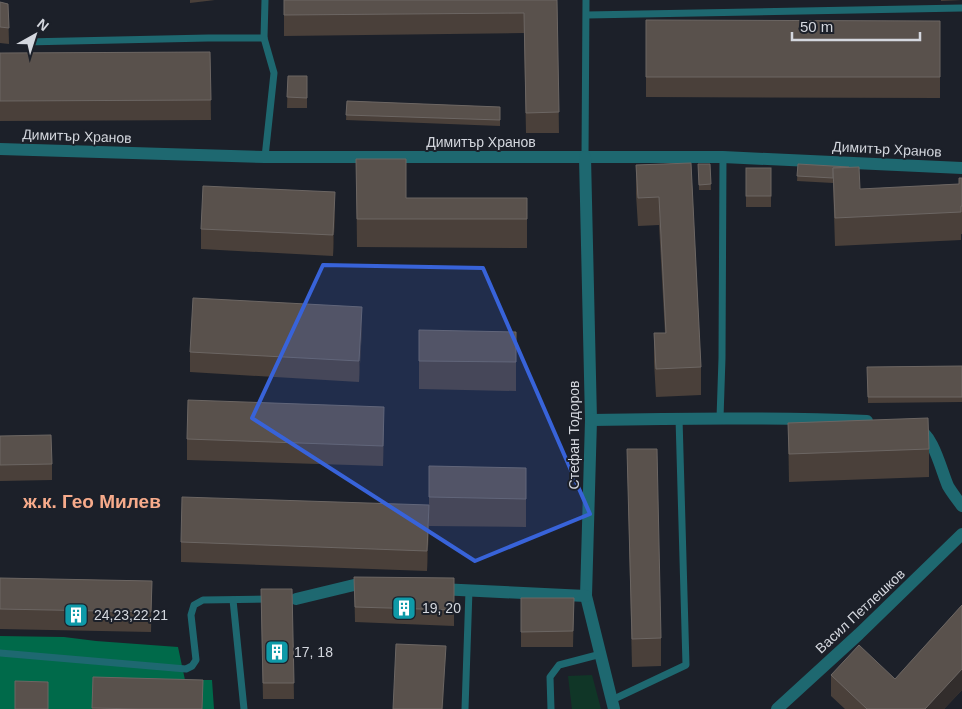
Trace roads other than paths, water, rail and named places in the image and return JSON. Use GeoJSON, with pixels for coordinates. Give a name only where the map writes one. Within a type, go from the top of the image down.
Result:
{"type":"FeatureCollection","features":[{"type":"Feature","properties":{"kind":"street","name":"Димитър Хранов"},"geometry":{"type":"LineString","coordinates":[[0,149],[266,157],[723,157],[962,168]]}},
{"type":"Feature","properties":{"kind":"street","name":"Стефан Тодоров"},"geometry":{"type":"LineString","coordinates":[[585,157],[591,420],[586,596],[613,705]]}},
{"type":"Feature","properties":{"kind":"street"},"geometry":{"type":"LineString","coordinates":[[591,420],[813,418],[882,422]]}},
{"type":"Feature","properties":{"kind":"street"},"geometry":{"type":"LineString","coordinates":[[902,423],[921,429],[928,436],[949,487],[962,506]]}},
{"type":"Feature","properties":{"kind":"street","name":"Васил Петлешков"},"geometry":{"type":"LineString","coordinates":[[777,709],[859,634],[962,534]]}},
{"type":"Feature","properties":{"kind":"street"},"geometry":{"type":"LineString","coordinates":[[291,599],[354,585],[383,586]]}},
{"type":"Feature","properties":{"kind":"street"},"geometry":{"type":"LineString","coordinates":[[431,589],[586,596]]}},
{"type":"Feature","properties":{"kind":"lane"},"geometry":{"type":"LineString","coordinates":[[264,0],[264,38],[274,73],[266,157]]}},
{"type":"Feature","properties":{"kind":"lane"},"geometry":{"type":"LineString","coordinates":[[585,157],[586,0]]}},
{"type":"Feature","properties":{"kind":"lane"},"geometry":{"type":"LineString","coordinates":[[587,16],[962,8]]}},
{"type":"Feature","properties":{"kind":"lane"},"geometry":{"type":"LineString","coordinates":[[25,42],[264,38]]}},
{"type":"Feature","properties":{"kind":"lane"},"geometry":{"type":"LineString","coordinates":[[720,418],[723,157]]}},
{"type":"Feature","properties":{"kind":"lane"},"geometry":{"type":"LineString","coordinates":[[613,705],[686,665],[679,418]]}},
{"type":"Feature","properties":{"kind":"lane"},"geometry":{"type":"LineString","coordinates":[[465,709],[469,590]]}},
{"type":"Feature","properties":{"kind":"lane"},"geometry":{"type":"LineString","coordinates":[[0,653],[186,669],[192,666],[196,660],[191,614],[194,605],[203,600],[278,599]]}},
{"type":"Feature","properties":{"kind":"lane"},"geometry":{"type":"LineString","coordinates":[[233,600],[244,709]]}},
{"type":"Feature","properties":{"kind":"lane"},"geometry":{"type":"LineString","coordinates":[[551,709],[550,677],[560,665],[601,654]]}},
{"type":"Feature","properties":{"kind":"place","name":"19, 20"},"geometry":{"type":"Point","coordinates":[404,608]}},
{"type":"Feature","properties":{"kind":"place","name":"24,23,22,21"},"geometry":{"type":"Point","coordinates":[76,615]}},
{"type":"Feature","properties":{"kind":"place","name":"17, 18"},"geometry":{"type":"Point","coordinates":[277,652]}},
{"type":"Feature","properties":{"kind":"district","name":"ж.к. Гео Милев"},"geometry":{"type":"Point","coordinates":[92,501]}}]}
